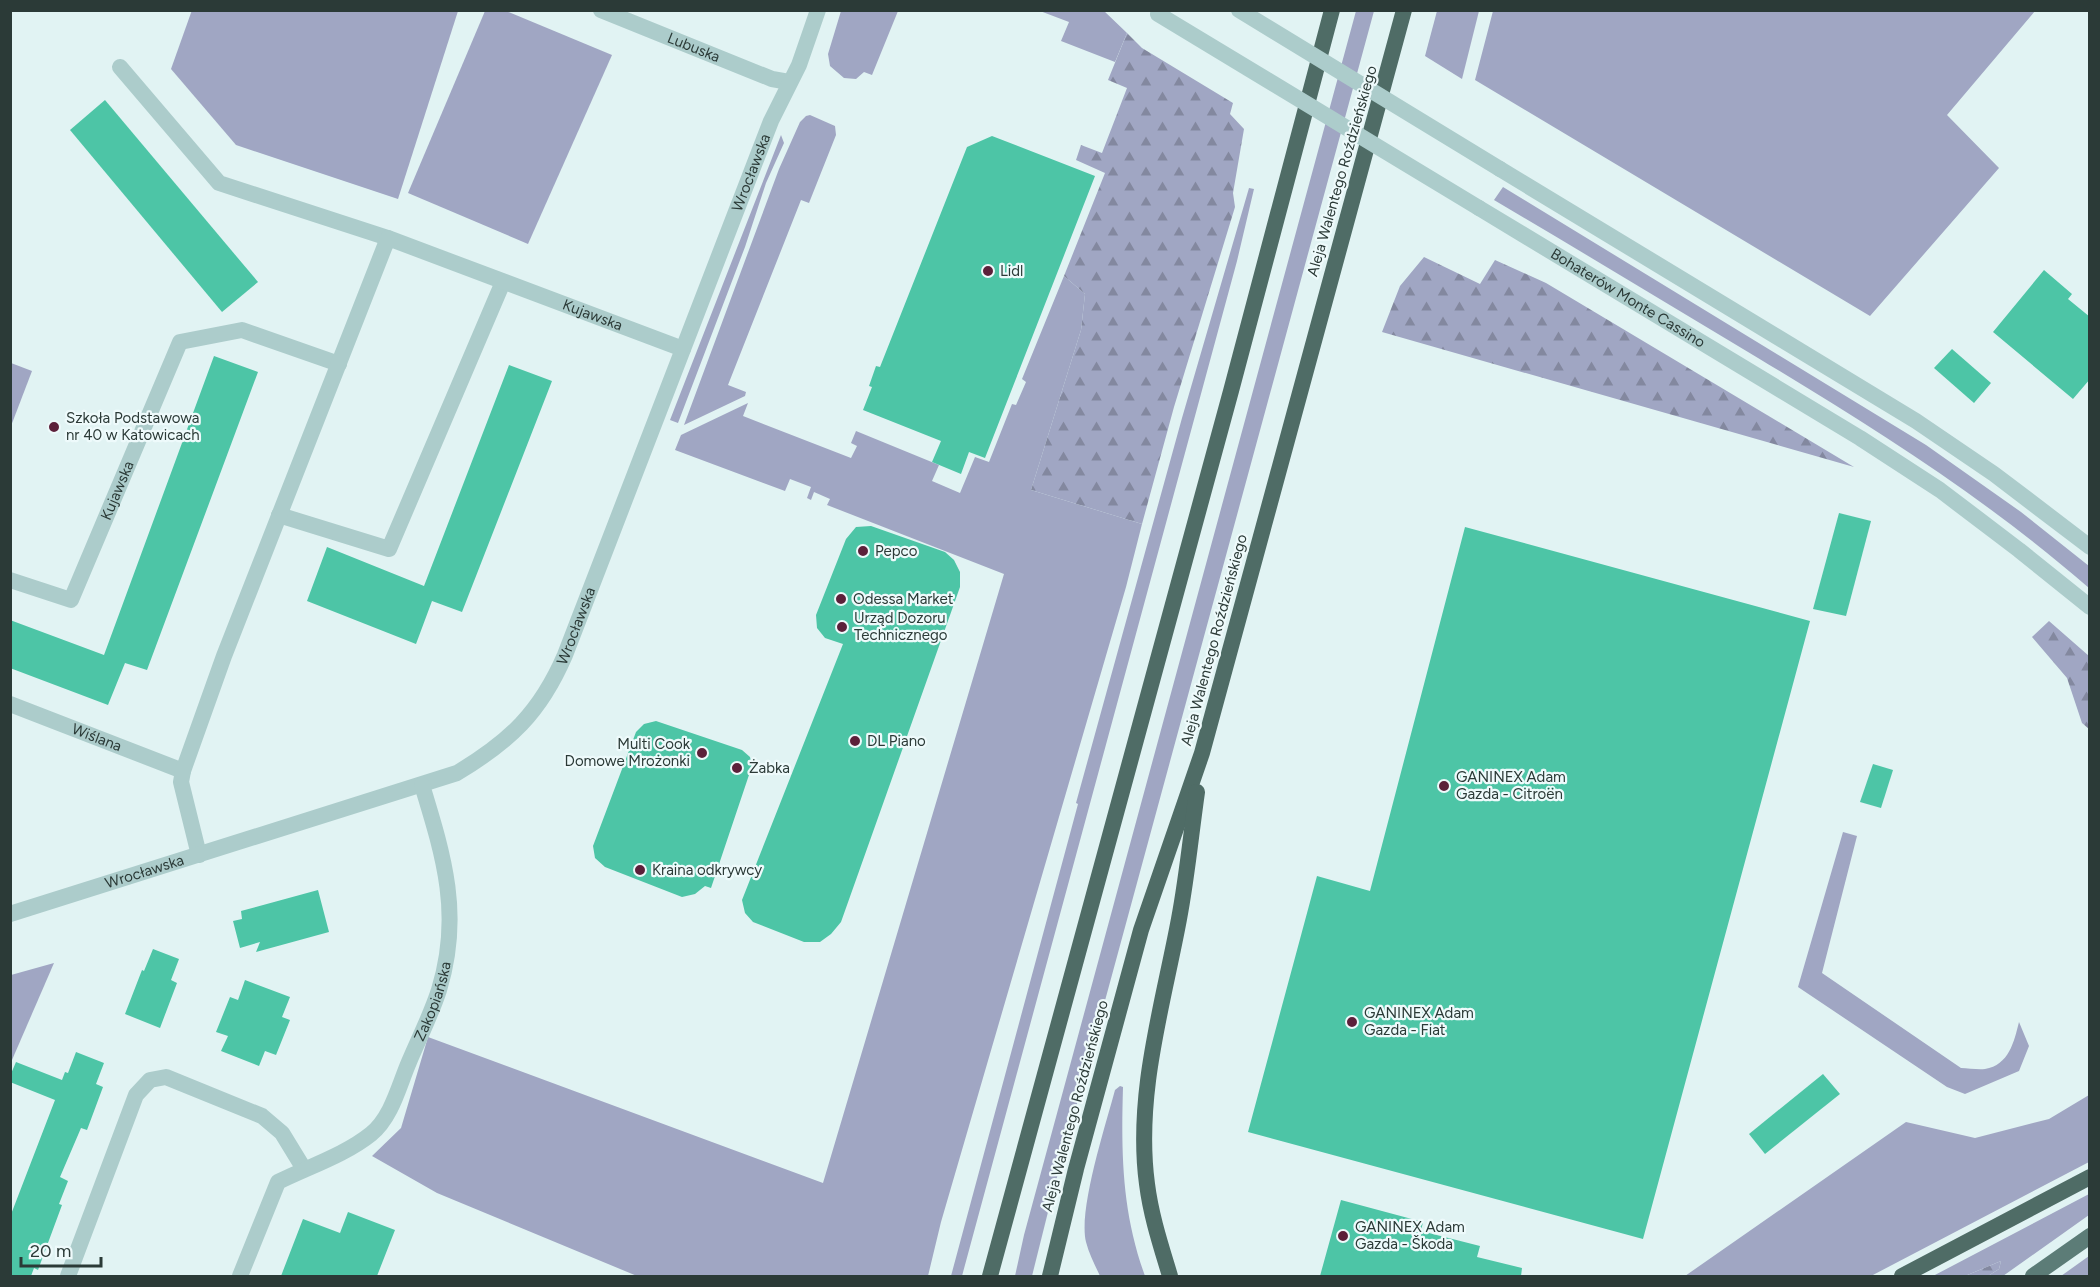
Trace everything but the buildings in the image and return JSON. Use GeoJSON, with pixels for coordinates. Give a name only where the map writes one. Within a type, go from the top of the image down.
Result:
{"type":"FeatureCollection","features":[{"type":"Feature","properties":{"kind":"highway"},"geometry":{"type":"LineString","coordinates":[[990,1276],[1231,391],[1332,10]]}},
{"type":"Feature","properties":{"kind":"highway","name":"Aleja Walentego Roździeńskiego"},"geometry":{"type":"LineString","coordinates":[[1050,1276],[1141,930],[1202,753],[1404,10]]}},
{"type":"Feature","properties":{"kind":"highway"},"geometry":{"type":"LineString","coordinates":[[1170,1275],[1159,1244],[1147,1184],[1146,1098],[1179,916],[1202,753]]}},
{"type":"Feature","properties":{"kind":"highway"},"geometry":{"type":"LineString","coordinates":[[1902,1276],[2090,1177]]}},
{"type":"Feature","properties":{"kind":"main road"},"geometry":{"type":"LineString","coordinates":[[2033,1276],[2090,1236]]}},
{"type":"Feature","properties":{"kind":"street","name":"Lubuska"},"geometry":{"type":"LineString","coordinates":[[601,10],[763,75],[789,82]]}},
{"type":"Feature","properties":{"kind":"street","name":"Wrocławska"},"geometry":{"type":"LineString","coordinates":[[10,914],[458,773],[488,754],[524,722],[551,685],[578,622],[771,121],[808,42],[818,10]]}},
{"type":"Feature","properties":{"kind":"street"},"geometry":{"type":"LineString","coordinates":[[1239,10],[1916,422],[1994,474],[2090,547]]}},
{"type":"Feature","properties":{"kind":"street","name":"Bohaterów Monte Cassino"},"geometry":{"type":"LineString","coordinates":[[1156,12],[1860,438],[1940,490],[2011,543],[2090,607]]}},
{"type":"Feature","properties":{"kind":"street","name":"Kujawska"},"geometry":{"type":"LineString","coordinates":[[120,67],[219,183],[388,237],[683,349]]}},
{"type":"Feature","properties":{"kind":"street"},"geometry":{"type":"LineString","coordinates":[[199,855],[181,782],[183,771],[224,656],[388,237]]}},
{"type":"Feature","properties":{"kind":"street"},"geometry":{"type":"LineString","coordinates":[[279,515],[389,549],[503,282]]}},
{"type":"Feature","properties":{"kind":"street","name":"Kujawska"},"geometry":{"type":"LineString","coordinates":[[10,580],[71,600],[180,342],[242,330],[339,364]]}},
{"type":"Feature","properties":{"kind":"street","name":"Wiślana"},"geometry":{"type":"LineString","coordinates":[[10,704],[183,771]]}},
{"type":"Feature","properties":{"kind":"street","name":"Zakopiańska"},"geometry":{"type":"LineString","coordinates":[[240,1276],[278,1182],[347,1149],[372,1133],[387,1114],[439,990],[450,943],[451,913],[443,856],[422,785]]}},
{"type":"Feature","properties":{"kind":"street"},"geometry":{"type":"LineString","coordinates":[[68,1276],[136,1095],[150,1080],[166,1077],[262,1116],[282,1133],[304,1169]]}},
{"type":"Feature","properties":{"kind":"green space"},"geometry":{"type":"Polygon","coordinates":[[[192,10],[458,11],[398,199],[236,145],[171,69],[192,10]]]}},
{"type":"Feature","properties":{"kind":"green space"},"geometry":{"type":"Polygon","coordinates":[[[1493,10],[2035,11],[1947,115],[1999,168],[1870,316],[1475,80],[1493,10]]]}},
{"type":"Feature","properties":{"kind":"green space"},"geometry":{"type":"Polygon","coordinates":[[[485,11],[506,11],[612,55],[528,244],[408,193],[485,11]]]}},
{"type":"Feature","properties":{"kind":"green space"},"geometry":{"type":"Polygon","coordinates":[[[841,11],[898,11],[872,75],[864,72],[856,79],[844,78],[830,66],[828,54],[841,11]]]}},
{"type":"Feature","properties":{"kind":"green space"},"geometry":{"type":"Polygon","coordinates":[[[1040,11],[1104,11],[1127,33],[1115,62],[1061,41],[1069,22],[1040,11]]]}},
{"type":"Feature","properties":{"kind":"green space"},"geometry":{"type":"Polygon","coordinates":[[[1356,11],[1374,11],[1032,1276],[1015,1276],[1024,1235],[1356,11]]]}},
{"type":"Feature","properties":{"kind":"green space"},"geometry":{"type":"Polygon","coordinates":[[[1437,11],[1479,11],[1462,79],[1425,56],[1437,11]]]}},
{"type":"Feature","properties":{"kind":"green space"},"geometry":{"type":"Polygon","coordinates":[[[1127,33],[1142,48],[1233,103],[1230,114],[1244,129],[1233,193],[1235,207],[1174,407],[1142,524],[1031,490],[1081,330],[1085,294],[1064,276],[1105,173],[1076,160],[1081,145],[1102,153],[1127,88],[1108,80],[1127,33]]]}},
{"type":"Feature","properties":{"kind":"green space"},"geometry":{"type":"Polygon","coordinates":[[[810,115],[835,126],[836,135],[809,203],[801,200],[728,385],[746,392],[745,396],[684,425],[779,169],[800,122],[810,115]]]}},
{"type":"Feature","properties":{"kind":"green space"},"geometry":{"type":"Polygon","coordinates":[[[781,135],[784,143],[766,183],[745,247],[678,423],[670,420],[781,135]]]}},
{"type":"Feature","properties":{"kind":"green space"},"geometry":{"type":"Polygon","coordinates":[[[1503,187],[1926,445],[2021,512],[2089,566],[2089,588],[2011,524],[1887,438],[1494,200],[1503,187]]]}},
{"type":"Feature","properties":{"kind":"green space"},"geometry":{"type":"Polygon","coordinates":[[[1249,188],[1254,189],[1237,261],[962,1276],[951,1276],[1078,804],[1076,803],[1182,418],[1249,188]]]}},
{"type":"Feature","properties":{"kind":"green space"},"geometry":{"type":"Polygon","coordinates":[[[1424,257],[1480,284],[1495,260],[1546,283],[1854,467],[1382,332],[1400,286],[1424,257]]]}},
{"type":"Feature","properties":{"kind":"green space"},"geometry":{"type":"Polygon","coordinates":[[[1064,276],[1085,294],[1081,330],[1031,490],[1142,524],[1126,587],[941,1222],[928,1276],[637,1276],[437,1193],[372,1156],[401,1128],[428,1037],[823,1183],[1004,574],[827,505],[830,499],[814,492],[811,500],[807,498],[811,487],[790,479],[785,491],[675,450],[681,435],[748,403],[743,416],[851,458],[857,446],[851,443],[856,431],[939,465],[932,481],[960,493],[975,457],[989,462],[1012,404],[1016,405],[1026,382],[1022,379],[1064,276]]]}},
{"type":"Feature","properties":{"kind":"green space"},"geometry":{"type":"Polygon","coordinates":[[[11,363],[32,371],[11,426],[11,363]]]}},
{"type":"Feature","properties":{"kind":"green space"},"geometry":{"type":"Polygon","coordinates":[[[2049,621],[2089,656],[2089,729],[2082,723],[2067,678],[2032,637],[2049,621]]]}},
{"type":"Feature","properties":{"kind":"green space"},"geometry":{"type":"Polygon","coordinates":[[[1843,832],[1857,836],[1822,973],[1961,1068],[1985,1069],[2000,1063],[2009,1051],[2019,1022],[2029,1046],[2019,1071],[1965,1094],[1947,1087],[1798,987],[1843,832]]]}},
{"type":"Feature","properties":{"kind":"green space"},"geometry":{"type":"Polygon","coordinates":[[[54,963],[12,1060],[11,1060],[11,975],[54,963]]]}},
{"type":"Feature","properties":{"kind":"green space"},"geometry":{"type":"Polygon","coordinates":[[[1120,1086],[1123,1087],[1122,1136],[1127,1206],[1145,1276],[1100,1276],[1086,1242],[1086,1210],[1089,1189],[1115,1090],[1120,1086]]]}},
{"type":"Feature","properties":{"kind":"green space"},"geometry":{"type":"Polygon","coordinates":[[[2089,1095],[2089,1162],[1871,1276],[1685,1276],[1906,1122],[1975,1138],[2049,1119],[2089,1095]]]}},
{"type":"Feature","properties":{"kind":"green space"},"geometry":{"type":"Polygon","coordinates":[[[2089,1194],[2089,1215],[2003,1276],[1988,1276],[1999,1269],[2001,1261],[1965,1276],[1933,1276],[2089,1194]]]}},
{"type":"Feature","properties":{"kind":"green space"},"geometry":{"type":"Polygon","coordinates":[[[2089,1256],[2089,1276],[2061,1276],[2089,1256]]]}},
{"type":"Feature","properties":{"kind":"green space"},"geometry":{"type":"Polygon","coordinates":[[[2001,1261],[1999,1269],[1988,1276],[1965,1276],[2001,1261]]]}},
{"type":"Feature","properties":{"kind":"place","name":"Lidl"},"geometry":{"type":"Point","coordinates":[988,271]}},
{"type":"Feature","properties":{"kind":"place","name":"Szkoła Podstawowa nr 40 w Katowicach"},"geometry":{"type":"Point","coordinates":[54,427]}},
{"type":"Feature","properties":{"kind":"place","name":"Pepco"},"geometry":{"type":"Point","coordinates":[863,551]}},
{"type":"Feature","properties":{"kind":"place","name":"Odessa Market"},"geometry":{"type":"Point","coordinates":[841,599]}},
{"type":"Feature","properties":{"kind":"place","name":"Urząd Dozoru Technicznego"},"geometry":{"type":"Point","coordinates":[842,627]}},
{"type":"Feature","properties":{"kind":"place","name":"DL Piano"},"geometry":{"type":"Point","coordinates":[855,741]}},
{"type":"Feature","properties":{"kind":"place","name":"Multi Cook Domowe Mrożonki"},"geometry":{"type":"Point","coordinates":[702,753]}},
{"type":"Feature","properties":{"kind":"place","name":"Żabka"},"geometry":{"type":"Point","coordinates":[737,768]}},
{"type":"Feature","properties":{"kind":"place","name":"GANINEX Adam Gazda - Citroën"},"geometry":{"type":"Point","coordinates":[1444,786]}},
{"type":"Feature","properties":{"kind":"place","name":"Kraina odkrywcy"},"geometry":{"type":"Point","coordinates":[640,870]}},
{"type":"Feature","properties":{"kind":"place","name":"GANINEX Adam Gazda - Fiat"},"geometry":{"type":"Point","coordinates":[1352,1022]}},
{"type":"Feature","properties":{"kind":"place","name":"GANINEX Adam Gazda - Škoda"},"geometry":{"type":"Point","coordinates":[1343,1236]}}]}
